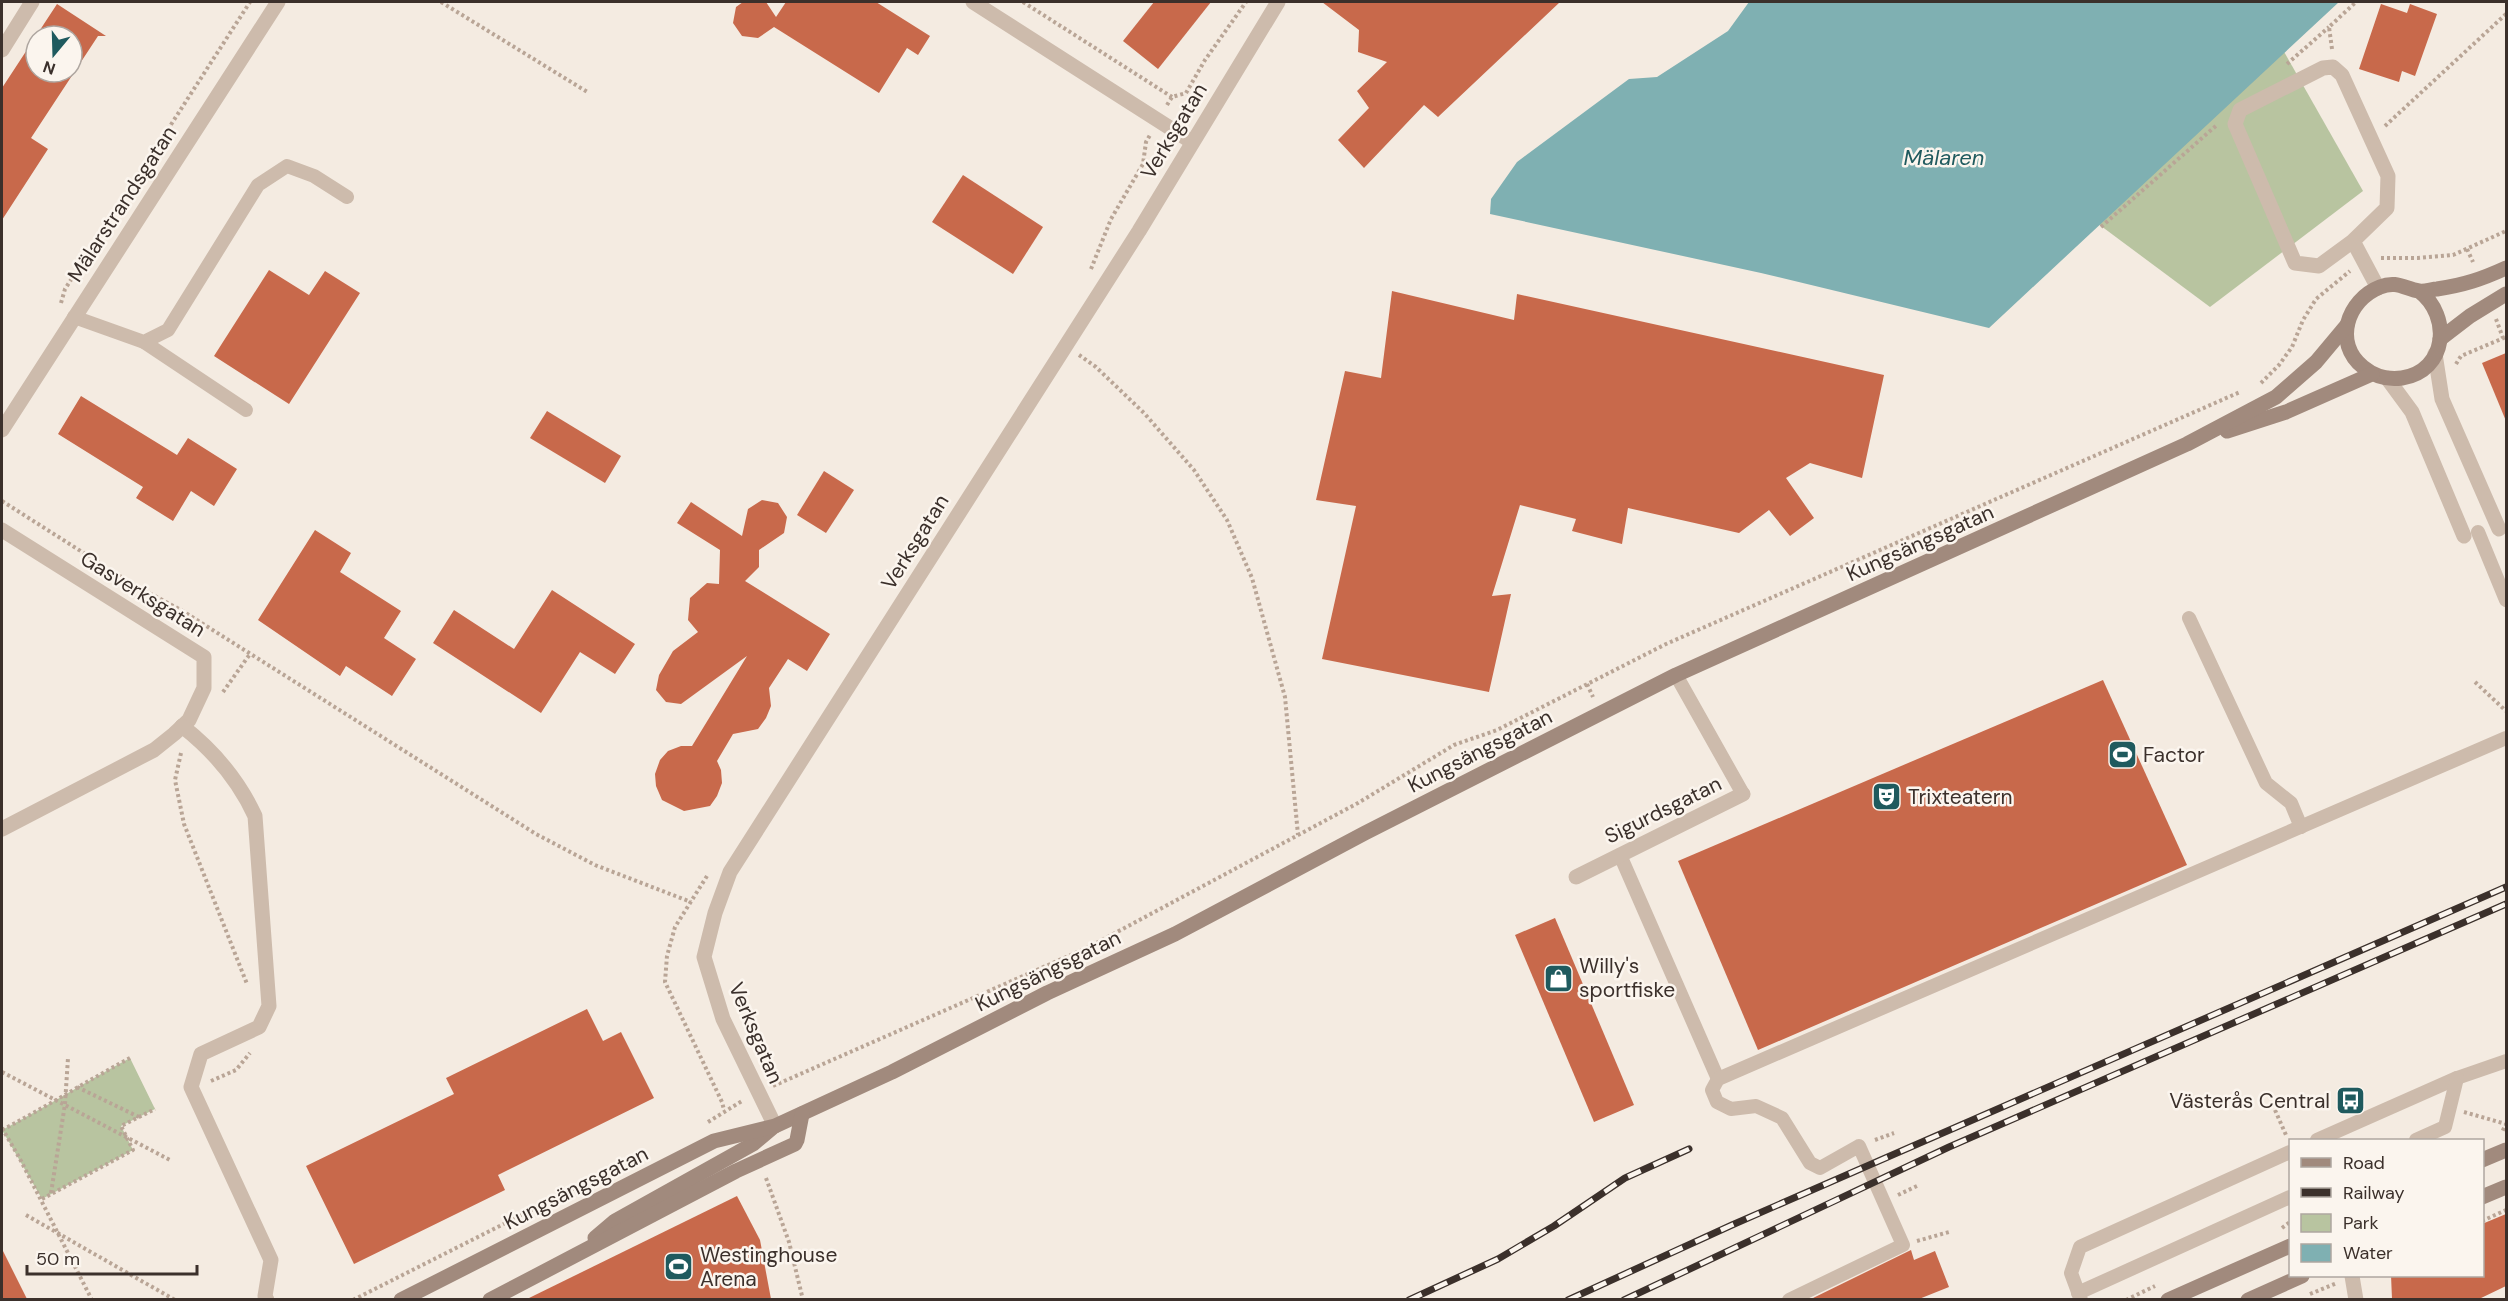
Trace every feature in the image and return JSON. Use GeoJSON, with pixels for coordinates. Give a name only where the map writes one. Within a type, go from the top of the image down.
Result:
{"type":"FeatureCollection","features":[{"type":"Feature","properties":{"kind":"main road"},"geometry":{"type":"LineString","coordinates":[[2419,291],[2475,282],[2506,268]]}},
{"type":"Feature","properties":{"kind":"main road"},"geometry":{"type":"LineString","coordinates":[[2402,285],[2419,291],[2436,309],[2440,324],[2440,339],[2435,354],[2425,368],[2411,375],[2379,376],[2354,356],[2347,342],[2347,325],[2351,311],[2361,297],[2378,288],[2402,285]]}},
{"type":"Feature","properties":{"kind":"main road"},"geometry":{"type":"LineString","coordinates":[[2440,339],[2470,316],[2506,294]]}},
{"type":"Feature","properties":{"kind":"main road","name":"Kungsängsgatan"},"geometry":{"type":"LineString","coordinates":[[401,1299],[714,1141],[775,1126],[802,1114],[892,1072],[1047,993],[1175,934],[1365,833],[1676,675],[2187,444],[2276,398],[2316,362],[2347,325]]}},
{"type":"Feature","properties":{"kind":"main road","name":"Kungsängsgatan"},"geometry":{"type":"LineString","coordinates":[[2187,444],[2286,412],[2379,376]]}},
{"type":"Feature","properties":{"kind":"main road","name":"Kungsängsgatan"},"geometry":{"type":"LineString","coordinates":[[490,1299],[796,1143],[802,1114]]}},
{"type":"Feature","properties":{"kind":"main road","name":"Kungsängsgatan"},"geometry":{"type":"LineString","coordinates":[[575,1256],[615,1221],[753,1144],[775,1126]]}},
{"type":"Feature","properties":{"kind":"main road"},"geometry":{"type":"LineString","coordinates":[[2484,1159],[2506,1150]]}},
{"type":"Feature","properties":{"kind":"main road"},"geometry":{"type":"LineString","coordinates":[[2484,1196],[2506,1186]]}},
{"type":"Feature","properties":{"kind":"main road"},"geometry":{"type":"LineString","coordinates":[[2168,1299],[2289,1246]]}},
{"type":"Feature","properties":{"kind":"main road"},"geometry":{"type":"LineString","coordinates":[[2247,1299],[2297,1277]]}},
{"type":"Feature","properties":{"kind":"street"},"geometry":{"type":"LineString","coordinates":[[2,50],[32,2]]}},
{"type":"Feature","properties":{"kind":"street","name":"Mälarstrandsgatan"},"geometry":{"type":"LineString","coordinates":[[2,430],[278,2]]}},
{"type":"Feature","properties":{"kind":"street"},"geometry":{"type":"LineString","coordinates":[[974,2],[1192,142]]}},
{"type":"Feature","properties":{"kind":"street","name":"Verksgatan"},"geometry":{"type":"LineString","coordinates":[[775,1126],[723,1019],[704,957],[715,913],[730,872],[1139,231],[1278,2]]}},
{"type":"Feature","properties":{"kind":"street"},"geometry":{"type":"LineString","coordinates":[[2333,67],[2342,75],[2388,176],[2387,207],[2353,241],[2319,266],[2295,263],[2235,124],[2240,110],[2323,68],[2333,67]]}},
{"type":"Feature","properties":{"kind":"street"},"geometry":{"type":"LineString","coordinates":[[2353,241],[2378,288]]}},
{"type":"Feature","properties":{"kind":"street"},"geometry":{"type":"LineString","coordinates":[[2435,354],[2442,399],[2499,529]]}},
{"type":"Feature","properties":{"kind":"street"},"geometry":{"type":"LineString","coordinates":[[2379,376],[2412,412],[2471,534]]}},
{"type":"Feature","properties":{"kind":"street","name":"Gasverksgatan"},"geometry":{"type":"LineString","coordinates":[[2,530],[204,657],[204,688],[189,720],[187,731],[2,829]]}},
{"type":"Feature","properties":{"kind":"street"},"geometry":{"type":"LineString","coordinates":[[187,731],[212,751],[244,792],[255,816],[269,1006],[256,1028],[201,1054],[192,1089],[271,1260],[265,1296],[267,1299]]}},
{"type":"Feature","properties":{"kind":"street","name":"Sigurdsgatan"},"geometry":{"type":"LineString","coordinates":[[1576,877],[1743,794]]}},
{"type":"Feature","properties":{"kind":"street"},"geometry":{"type":"LineString","coordinates":[[2346,1279],[2356,1299]]}},
{"type":"Feature","properties":{"kind":"lane"},"geometry":{"type":"LineString","coordinates":[[144,342],[168,330],[258,185],[287,166],[314,176],[346,197]]}},
{"type":"Feature","properties":{"kind":"lane"},"geometry":{"type":"LineString","coordinates":[[74,317],[144,342],[246,410]]}},
{"type":"Feature","properties":{"kind":"lane"},"geometry":{"type":"LineString","coordinates":[[2471,534],[2506,600]]}},
{"type":"Feature","properties":{"kind":"lane"},"geometry":{"type":"LineString","coordinates":[[2188,618],[2266,783],[2291,803],[2301,827]]}},
{"type":"Feature","properties":{"kind":"lane","name":"Sigurdsgatan"},"geometry":{"type":"LineString","coordinates":[[1676,675],[1743,794]]}},
{"type":"Feature","properties":{"kind":"lane"},"geometry":{"type":"LineString","coordinates":[[1789,1299],[1903,1245],[1859,1146],[1820,1168],[1810,1163],[1782,1118],[1756,1106],[1731,1109],[1717,1102],[1712,1090],[1718,1078],[2506,738]]}},
{"type":"Feature","properties":{"kind":"lane"},"geometry":{"type":"LineString","coordinates":[[1620,855],[1718,1078]]}},
{"type":"Feature","properties":{"kind":"lane"},"geometry":{"type":"LineString","coordinates":[[2319,1139],[2457,1078],[2506,1061]]}},
{"type":"Feature","properties":{"kind":"lane"},"geometry":{"type":"LineString","coordinates":[[2418,1139],[2445,1127],[2457,1078]]}},
{"type":"Feature","properties":{"kind":"lane"},"geometry":{"type":"LineString","coordinates":[[2289,1152],[2080,1247],[2071,1273],[2080,1296],[2289,1197]]}},
{"type":"Feature","properties":{"kind":"path"},"geometry":{"type":"LineString","coordinates":[[59,309],[65,289],[250,2]]}},
{"type":"Feature","properties":{"kind":"path"},"geometry":{"type":"LineString","coordinates":[[441,2],[590,93]]}},
{"type":"Feature","properties":{"kind":"path"},"geometry":{"type":"LineString","coordinates":[[1023,2],[1172,97]]}},
{"type":"Feature","properties":{"kind":"path"},"geometry":{"type":"LineString","coordinates":[[1111,219],[1143,164],[1146,142],[1172,97],[1186,93],[1205,60],[1246,2]]}},
{"type":"Feature","properties":{"kind":"path"},"geometry":{"type":"LineString","coordinates":[[2333,67],[2330,27],[2356,2]]}},
{"type":"Feature","properties":{"kind":"path"},"geometry":{"type":"LineString","coordinates":[[2371,139],[2506,14]]}},
{"type":"Feature","properties":{"kind":"path"},"geometry":{"type":"LineString","coordinates":[[2454,369],[2461,356],[2505,338]]}},
{"type":"Feature","properties":{"kind":"path"},"geometry":{"type":"LineString","coordinates":[[1065,345],[1096,367],[1144,413],[1194,470],[1227,520],[1252,578],[1286,697],[1298,835]]}},
{"type":"Feature","properties":{"kind":"path"},"geometry":{"type":"LineString","coordinates":[[2259,384],[2279,365],[2292,347]]}},
{"type":"Feature","properties":{"kind":"path"},"geometry":{"type":"LineString","coordinates":[[798,1075],[1089,947],[1358,802],[1454,745],[1497,730],[1666,644],[2248,389]]}},
{"type":"Feature","properties":{"kind":"path"},"geometry":{"type":"LineString","coordinates":[[2,501],[134,585],[181,610],[536,834],[595,865],[691,902],[670,940],[665,981],[724,1110],[700,1125]]}},
{"type":"Feature","properties":{"kind":"path"},"geometry":{"type":"LineString","coordinates":[[218,699],[250,654]]}},
{"type":"Feature","properties":{"kind":"path"},"geometry":{"type":"LineString","coordinates":[[2475,682],[2506,711]]}},
{"type":"Feature","properties":{"kind":"path"},"geometry":{"type":"LineString","coordinates":[[187,731],[175,780],[184,824],[251,993]]}},
{"type":"Feature","properties":{"kind":"path"},"geometry":{"type":"LineString","coordinates":[[192,1089],[236,1070],[257,1044],[256,1028]]}},
{"type":"Feature","properties":{"kind":"path"},"geometry":{"type":"LineString","coordinates":[[51,1194],[68,1058]]}},
{"type":"Feature","properties":{"kind":"path"},"geometry":{"type":"LineString","coordinates":[[92,1299],[42,1199],[2,1129],[57,1101],[76,1087],[130,1058]]}},
{"type":"Feature","properties":{"kind":"path"},"geometry":{"type":"LineString","coordinates":[[2,1072],[170,1160]]}},
{"type":"Feature","properties":{"kind":"path"},"geometry":{"type":"LineString","coordinates":[[76,1087],[139,1117]]}},
{"type":"Feature","properties":{"kind":"path"},"geometry":{"type":"LineString","coordinates":[[42,1199],[134,1150],[121,1126],[155,1109]]}},
{"type":"Feature","properties":{"kind":"path"},"geometry":{"type":"LineString","coordinates":[[2275,1110],[2289,1142]]}},
{"type":"Feature","properties":{"kind":"path"},"geometry":{"type":"LineString","coordinates":[[759,1160],[789,1242],[803,1299]]}},
{"type":"Feature","properties":{"kind":"path"},"geometry":{"type":"LineString","coordinates":[[353,1299],[584,1184]]}},
{"type":"Feature","properties":{"kind":"path"},"geometry":{"type":"LineString","coordinates":[[2484,1220],[2506,1210]]}},
{"type":"Feature","properties":{"kind":"path"},"geometry":{"type":"LineString","coordinates":[[26,1215],[175,1299]]}},
{"type":"Feature","properties":{"kind":"path"},"geometry":{"type":"LineString","coordinates":[[1903,1245],[1948,1232]]}},
{"type":"Feature","properties":{"kind":"path"},"geometry":{"type":"LineString","coordinates":[[2307,1296],[2346,1279]]}},
{"type":"Feature","properties":{"kind":"green space"},"geometry":{"type":"Polygon","coordinates":[[[2283,50],[2363,191],[2210,307],[2097,223],[2283,50]]]}},
{"type":"Feature","properties":{"kind":"green space"},"geometry":{"type":"Polygon","coordinates":[[[130,1058],[155,1109],[121,1126],[133,1150],[42,1199],[2,1130],[130,1058]]]}},
{"type":"Feature","properties":{"kind":"water","name":"Mälaren"},"geometry":{"type":"Polygon","coordinates":[[[1749,2],[2339,2],[1989,328],[1761,273],[1490,214],[1491,199],[1517,162],[1629,79],[1657,77],[1728,31],[1749,2]]]}},
{"type":"Feature","properties":{"kind":"building"},"geometry":{"type":"Polygon","coordinates":[[[743,2],[766,2],[776,17],[786,2],[876,2],[930,36],[918,55],[907,48],[879,93],[774,27],[758,38],[742,36],[733,23],[736,7],[743,2]]]}},
{"type":"Feature","properties":{"kind":"building"},"geometry":{"type":"Polygon","coordinates":[[[1154,2],[1211,2],[1158,69],[1123,41],[1154,2]]]}},
{"type":"Feature","properties":{"kind":"building"},"geometry":{"type":"Polygon","coordinates":[[[1322,2],[1560,2],[1438,117],[1424,105],[1364,168],[1338,140],[1369,108],[1357,91],[1387,62],[1358,52],[1359,30],[1322,2]]]}},
{"type":"Feature","properties":{"kind":"building"},"geometry":{"type":"Polygon","coordinates":[[[57,4],[106,36],[98,36],[84,57],[84,24],[44,24],[57,4]]]}},
{"type":"Feature","properties":{"kind":"building"},"geometry":{"type":"Polygon","coordinates":[[[2381,4],[2407,13],[2410,4],[2437,14],[2415,76],[2402,71],[2399,82],[2359,69],[2381,4]]]}},
{"type":"Feature","properties":{"kind":"building"},"geometry":{"type":"Polygon","coordinates":[[[24,54],[24,84],[66,84],[31,138],[48,149],[2,220],[2,88],[24,54]]]}},
{"type":"Feature","properties":{"kind":"building"},"geometry":{"type":"Polygon","coordinates":[[[963,175],[1043,227],[1013,274],[932,222],[963,175]]]}},
{"type":"Feature","properties":{"kind":"building"},"geometry":{"type":"Polygon","coordinates":[[[269,270],[309,295],[325,271],[360,293],[289,404],[214,356],[269,270]]]}},
{"type":"Feature","properties":{"kind":"building"},"geometry":{"type":"Polygon","coordinates":[[[1392,291],[1514,320],[1517,294],[1884,375],[1862,478],[1810,463],[1786,478],[1814,518],[1790,536],[1769,510],[1739,533],[1628,508],[1622,544],[1572,531],[1576,519],[1520,505],[1492,596],[1511,594],[1489,692],[1322,659],[1356,506],[1316,500],[1345,371],[1381,378],[1392,291]]]}},
{"type":"Feature","properties":{"kind":"building"},"geometry":{"type":"Polygon","coordinates":[[[2506,353],[2506,421],[2482,363],[2506,353]]]}},
{"type":"Feature","properties":{"kind":"building"},"geometry":{"type":"Polygon","coordinates":[[[81,396],[177,455],[188,438],[237,469],[214,506],[191,491],[173,521],[136,498],[143,487],[58,434],[81,396]]]}},
{"type":"Feature","properties":{"kind":"building"},"geometry":{"type":"Polygon","coordinates":[[[547,411],[621,456],[605,483],[530,438],[547,411]]]}},
{"type":"Feature","properties":{"kind":"building"},"geometry":{"type":"Polygon","coordinates":[[[824,471],[854,490],[826,533],[797,515],[824,471]]]}},
{"type":"Feature","properties":{"kind":"building"},"geometry":{"type":"Polygon","coordinates":[[[762,500],[778,503],[787,517],[784,533],[759,550],[759,567],[745,581],[830,634],[807,671],[788,659],[769,688],[771,706],[758,729],[733,734],[717,761],[721,770],[722,783],[710,806],[684,811],[662,800],[656,786],[655,774],[660,760],[668,751],[681,746],[692,746],[747,656],[681,704],[666,702],[656,690],[659,675],[673,651],[698,632],[688,620],[690,598],[707,583],[719,584],[720,550],[677,523],[691,502],[742,536],[748,509],[762,500]]]}},
{"type":"Feature","properties":{"kind":"building"},"geometry":{"type":"Polygon","coordinates":[[[315,530],[351,553],[340,572],[401,611],[384,638],[416,659],[392,696],[346,666],[340,676],[258,620],[315,530]]]}},
{"type":"Feature","properties":{"kind":"building"},"geometry":{"type":"Polygon","coordinates":[[[552,590],[635,644],[615,674],[580,652],[541,713],[433,643],[454,610],[514,649],[552,590]]]}},
{"type":"Feature","properties":{"kind":"building"},"geometry":{"type":"Polygon","coordinates":[[[2103,680],[2187,865],[1758,1050],[1678,861],[2103,680]]]}},
{"type":"Feature","properties":{"kind":"building"},"geometry":{"type":"Polygon","coordinates":[[[1555,918],[1634,1105],[1594,1122],[1515,935],[1555,918]]]}},
{"type":"Feature","properties":{"kind":"building"},"geometry":{"type":"Polygon","coordinates":[[[587,1009],[603,1041],[621,1032],[654,1098],[498,1175],[505,1190],[354,1264],[306,1166],[454,1094],[446,1078],[587,1009]]]}},
{"type":"Feature","properties":{"kind":"building","name":"Westinghouse Arena"},"geometry":{"type":"Polygon","coordinates":[[[737,1196],[760,1240],[771,1299],[527,1299],[737,1196]]]}},
{"type":"Feature","properties":{"kind":"building"},"geometry":{"type":"Polygon","coordinates":[[[2506,1214],[2506,1286],[2479,1299],[2392,1299],[2391,1277],[2484,1277],[2484,1223],[2506,1214]]]}},
{"type":"Feature","properties":{"kind":"building"},"geometry":{"type":"Polygon","coordinates":[[[2,1249],[27,1299],[2,1299],[2,1249]]]}},
{"type":"Feature","properties":{"kind":"building"},"geometry":{"type":"Polygon","coordinates":[[[1911,1250],[1914,1260],[1935,1251],[1949,1287],[1919,1299],[1811,1299],[1911,1250]]]}},
{"type":"Feature","properties":{"kind":"railway"},"geometry":{"type":"LineString","coordinates":[[1568,1300],[1732,1225],[2506,887]]}},
{"type":"Feature","properties":{"kind":"railway"},"geometry":{"type":"LineString","coordinates":[[1624,1300],[1949,1147],[2506,904]]}},
{"type":"Feature","properties":{"kind":"railway"},"geometry":{"type":"LineString","coordinates":[[1409,1300],[1498,1259],[1554,1226],[1625,1178],[1689,1149]]}},
{"type":"Feature","properties":{"kind":"place","name":"Factor"},"geometry":{"type":"Point","coordinates":[2122,755]}},
{"type":"Feature","properties":{"kind":"place","name":"Trixteatern"},"geometry":{"type":"Point","coordinates":[1887,797]}},
{"type":"Feature","properties":{"kind":"place","name":"Willy's sportfiske"},"geometry":{"type":"Point","coordinates":[1558,978]}},
{"type":"Feature","properties":{"kind":"place","name":"Västerås Central"},"geometry":{"type":"Point","coordinates":[2351,1101]}},
{"type":"Feature","properties":{"kind":"place","name":"Westinghouse Arena"},"geometry":{"type":"Point","coordinates":[679,1267]}}]}
